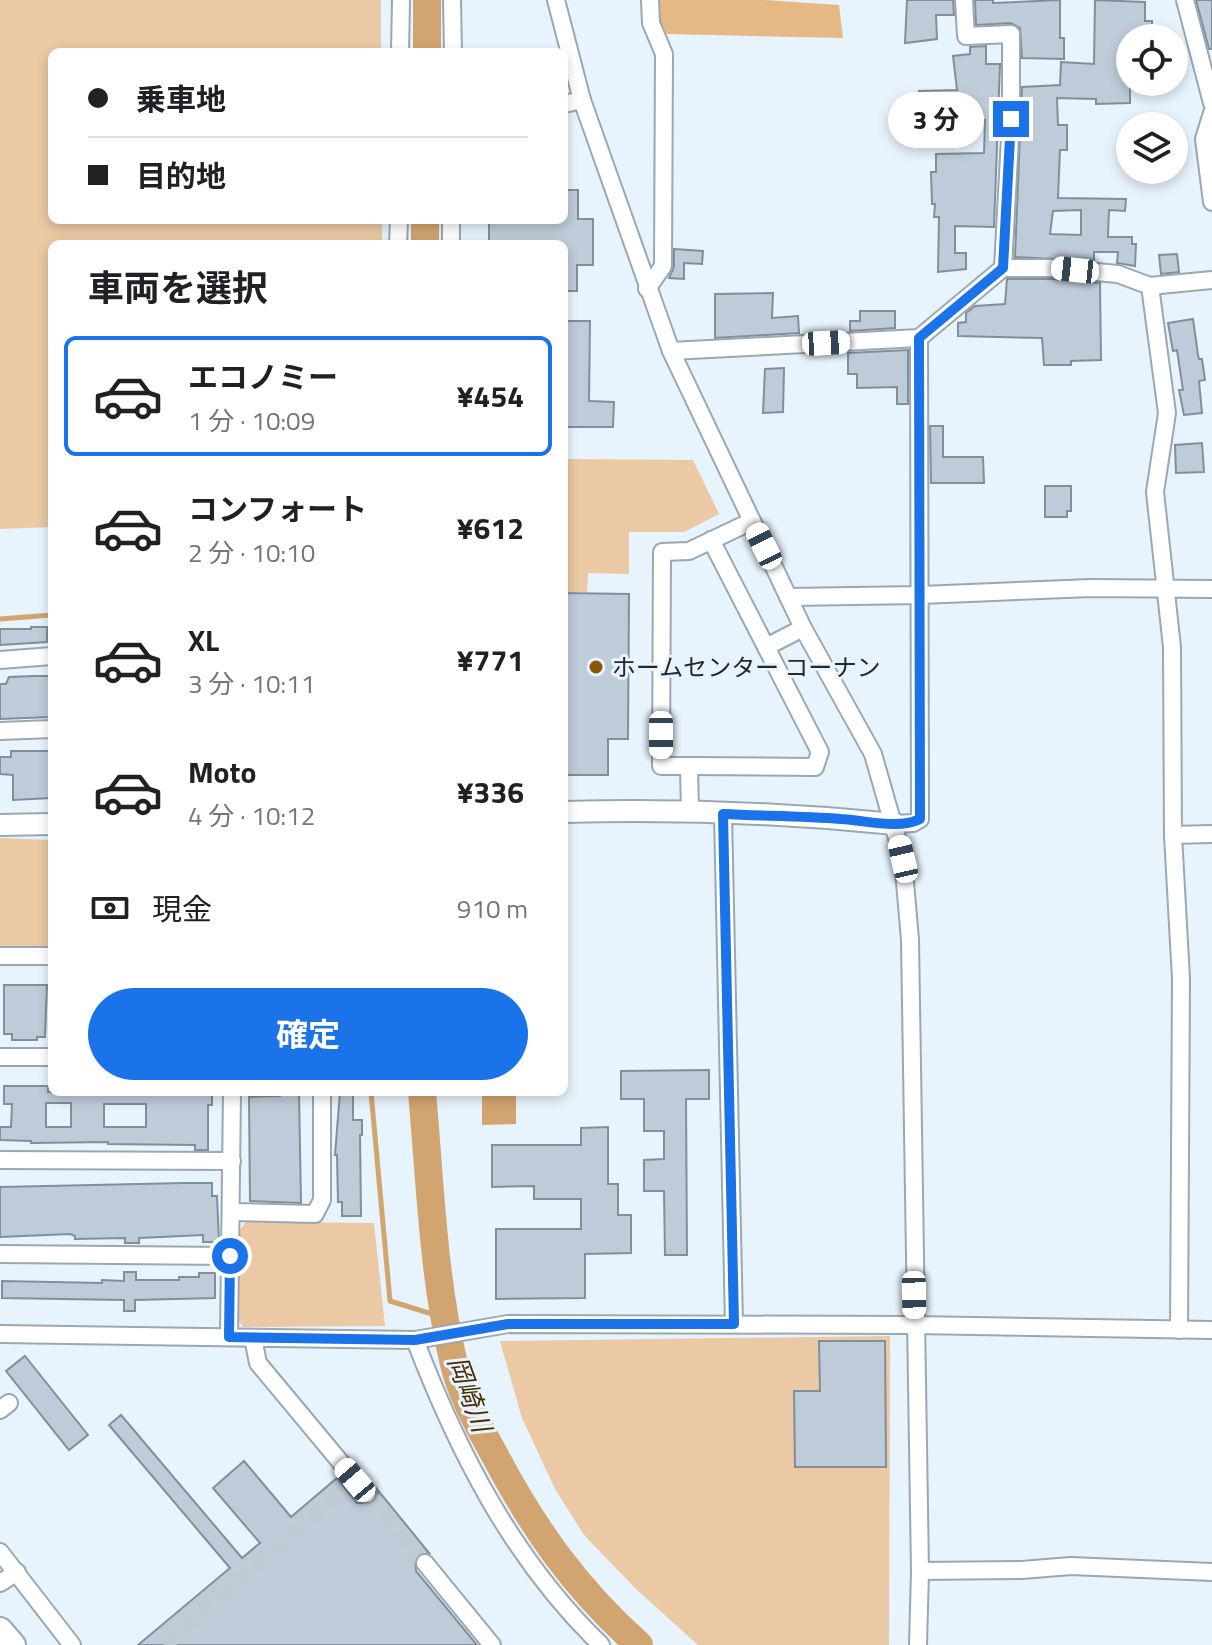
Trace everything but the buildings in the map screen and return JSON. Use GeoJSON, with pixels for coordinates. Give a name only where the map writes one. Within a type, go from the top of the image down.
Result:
{"type":"FeatureCollection","features":[{"type":"Feature","properties":{"kind":"highway"},"geometry":{"type":"LineString","coordinates":[[0,1630],[13,1645]]}},
{"type":"Feature","properties":{"kind":"main road"},"geometry":{"type":"LineString","coordinates":[[568,812],[723,814],[895,824]]}},
{"type":"Feature","properties":{"kind":"main road"},"geometry":{"type":"LineString","coordinates":[[0,825],[48,824]]}},
{"type":"Feature","properties":{"kind":"street"},"geometry":{"type":"LineString","coordinates":[[400,48],[401,0]]}},
{"type":"Feature","properties":{"kind":"street"},"geometry":{"type":"LineString","coordinates":[[452,0],[453,48]]}},
{"type":"Feature","properties":{"kind":"street"},"geometry":{"type":"LineString","coordinates":[[556,0],[582,100],[671,351],[803,628],[873,754],[903,859],[910,940],[920,1571],[918,1645]]}},
{"type":"Feature","properties":{"kind":"street"},"geometry":{"type":"LineString","coordinates":[[647,289],[663,266],[664,54],[651,23],[650,0]]}},
{"type":"Feature","properties":{"kind":"street"},"geometry":{"type":"LineString","coordinates":[[964,0],[966,36],[1011,34],[1011,119],[1003,268]]}},
{"type":"Feature","properties":{"kind":"street"},"geometry":{"type":"LineString","coordinates":[[1185,0],[1212,103]]}},
{"type":"Feature","properties":{"kind":"street"},"geometry":{"type":"LineString","coordinates":[[568,103],[582,100]]}},
{"type":"Feature","properties":{"kind":"street"},"geometry":{"type":"LineString","coordinates":[[1212,113],[1204,139],[1212,202]]}},
{"type":"Feature","properties":{"kind":"street"},"geometry":{"type":"LineString","coordinates":[[671,351],[919,338],[1003,268],[1053,268],[1118,274],[1150,286],[1212,280]]}},
{"type":"Feature","properties":{"kind":"street"},"geometry":{"type":"LineString","coordinates":[[1150,286],[1167,413],[1155,492],[1172,647],[1173,835],[1181,979],[1179,1330]]}},
{"type":"Feature","properties":{"kind":"street"},"geometry":{"type":"LineString","coordinates":[[895,824],[913,823],[920,819],[919,338]]}},
{"type":"Feature","properties":{"kind":"street"},"geometry":{"type":"LineString","coordinates":[[711,540],[820,752],[815,767],[661,766],[662,552],[689,551],[711,540],[752,521]]}},
{"type":"Feature","properties":{"kind":"street"},"geometry":{"type":"LineString","coordinates":[[788,597],[1091,588],[1212,589]]}},
{"type":"Feature","properties":{"kind":"street"},"geometry":{"type":"LineString","coordinates":[[766,647],[803,628]]}},
{"type":"Feature","properties":{"kind":"street"},"geometry":{"type":"LineString","coordinates":[[0,660],[48,656]]}},
{"type":"Feature","properties":{"kind":"street"},"geometry":{"type":"LineString","coordinates":[[0,731],[48,729]]}},
{"type":"Feature","properties":{"kind":"street"},"geometry":{"type":"LineString","coordinates":[[689,766],[690,813]]}},
{"type":"Feature","properties":{"kind":"street"},"geometry":{"type":"LineString","coordinates":[[723,814],[734,1324]]}},
{"type":"Feature","properties":{"kind":"street"},"geometry":{"type":"LineString","coordinates":[[1173,835],[1212,834]]}},
{"type":"Feature","properties":{"kind":"street"},"geometry":{"type":"LineString","coordinates":[[0,956],[48,956]]}},
{"type":"Feature","properties":{"kind":"street"},"geometry":{"type":"LineString","coordinates":[[0,1057],[48,1057]]}},
{"type":"Feature","properties":{"kind":"street"},"geometry":{"type":"LineString","coordinates":[[229,1337],[232,1096]]}},
{"type":"Feature","properties":{"kind":"street"},"geometry":{"type":"LineString","coordinates":[[232,1212],[315,1214],[322,1200],[322,1096]]}},
{"type":"Feature","properties":{"kind":"street"},"geometry":{"type":"LineString","coordinates":[[0,1160],[232,1161]]}},
{"type":"Feature","properties":{"kind":"street"},"geometry":{"type":"LineString","coordinates":[[0,1254],[230,1256]]}},
{"type":"Feature","properties":{"kind":"street"},"geometry":{"type":"LineString","coordinates":[[0,1334],[419,1339],[508,1324],[915,1325],[1212,1330]]}},
{"type":"Feature","properties":{"kind":"street"},"geometry":{"type":"LineString","coordinates":[[253,1338],[258,1363],[350,1484],[367,1494]]}},
{"type":"Feature","properties":{"kind":"street"},"geometry":{"type":"LineString","coordinates":[[419,1339],[432,1389],[457,1443],[504,1527],[540,1575],[601,1645]]}},
{"type":"Feature","properties":{"kind":"street"},"geometry":{"type":"LineString","coordinates":[[0,1552],[72,1645]]}},
{"type":"Feature","properties":{"kind":"street"},"geometry":{"type":"LineString","coordinates":[[425,1563],[492,1645]]}},
{"type":"Feature","properties":{"kind":"street"},"geometry":{"type":"LineString","coordinates":[[920,1571],[1071,1566],[1212,1572]]}},
{"type":"Feature","properties":{"kind":"street"},"geometry":{"type":"LineString","coordinates":[[0,1583],[17,1572]]}},
{"type":"Feature","properties":{"kind":"shaded area"},"geometry":{"type":"Polygon","coordinates":[[[0,0],[381,0],[381,48],[48,48],[48,224],[382,224],[382,240],[48,240],[48,527],[0,529],[0,0]]]}},
{"type":"Feature","properties":{"kind":"shaded area"},"geometry":{"type":"Polygon","coordinates":[[[656,0],[765,0],[839,5],[843,38],[667,34],[657,16],[656,0]]]}},
{"type":"Feature","properties":{"kind":"shaded area"},"geometry":{"type":"Polygon","coordinates":[[[568,459],[693,460],[719,514],[684,532],[629,532],[629,574],[588,573],[587,592],[568,592],[568,459]]]}},
{"type":"Feature","properties":{"kind":"shaded area"},"geometry":{"type":"Polygon","coordinates":[[[0,838],[48,840],[48,948],[0,947],[0,838]]]}},
{"type":"Feature","properties":{"kind":"shaded area"},"geometry":{"type":"Polygon","coordinates":[[[482,1096],[516,1096],[516,1124],[482,1125],[482,1096]]]}},
{"type":"Feature","properties":{"kind":"shaded area"},"geometry":{"type":"Polygon","coordinates":[[[246,1222],[374,1223],[385,1326],[243,1327],[238,1320],[238,1232],[246,1222]]]}},
{"type":"Feature","properties":{"kind":"shaded area"},"geometry":{"type":"Polygon","coordinates":[[[890,1336],[889,1645],[698,1645],[636,1589],[584,1535],[555,1489],[522,1418],[500,1341],[890,1336]]]}},
{"type":"Feature","properties":{"kind":"waterway","name":"岡崎川"},"geometry":{"type":"LineString","coordinates":[[427,0],[427,48]]}},
{"type":"Feature","properties":{"kind":"waterway","name":"岡崎川"},"geometry":{"type":"LineString","coordinates":[[425,224],[425,240]]}},
{"type":"Feature","properties":{"kind":"waterway"},"geometry":{"type":"LineString","coordinates":[[0,619],[48,615]]}},
{"type":"Feature","properties":{"kind":"waterway"},"geometry":{"type":"LineString","coordinates":[[371,1096],[390,1301],[445,1318]]}},
{"type":"Feature","properties":{"kind":"waterway","name":"岡崎川"},"geometry":{"type":"LineString","coordinates":[[422,1096],[441,1298],[461,1387],[508,1480],[557,1556],[595,1601],[639,1645]]}},
{"type":"Feature","properties":{"kind":"tunnel"},"geometry":{"type":"LineString","coordinates":[[164,1645],[345,1489]]}},
{"type":"Feature","properties":{"kind":"tunnel"},"geometry":{"type":"LineString","coordinates":[[367,1494],[425,1563]]}},
{"type":"Feature","properties":{"kind":"place","name":"ホームセンター コーナン"},"geometry":{"type":"Point","coordinates":[596,667]}},
{"type":"Feature","properties":{"kind":"route"},"geometry":{"type":"LineString","coordinates":[[230,1256],[229,1337],[379,1341],[415,1340],[508,1324],[734,1324],[723,814],[895,824],[913,823],[920,819],[919,338],[1003,268],[1011,119]]}}]}
